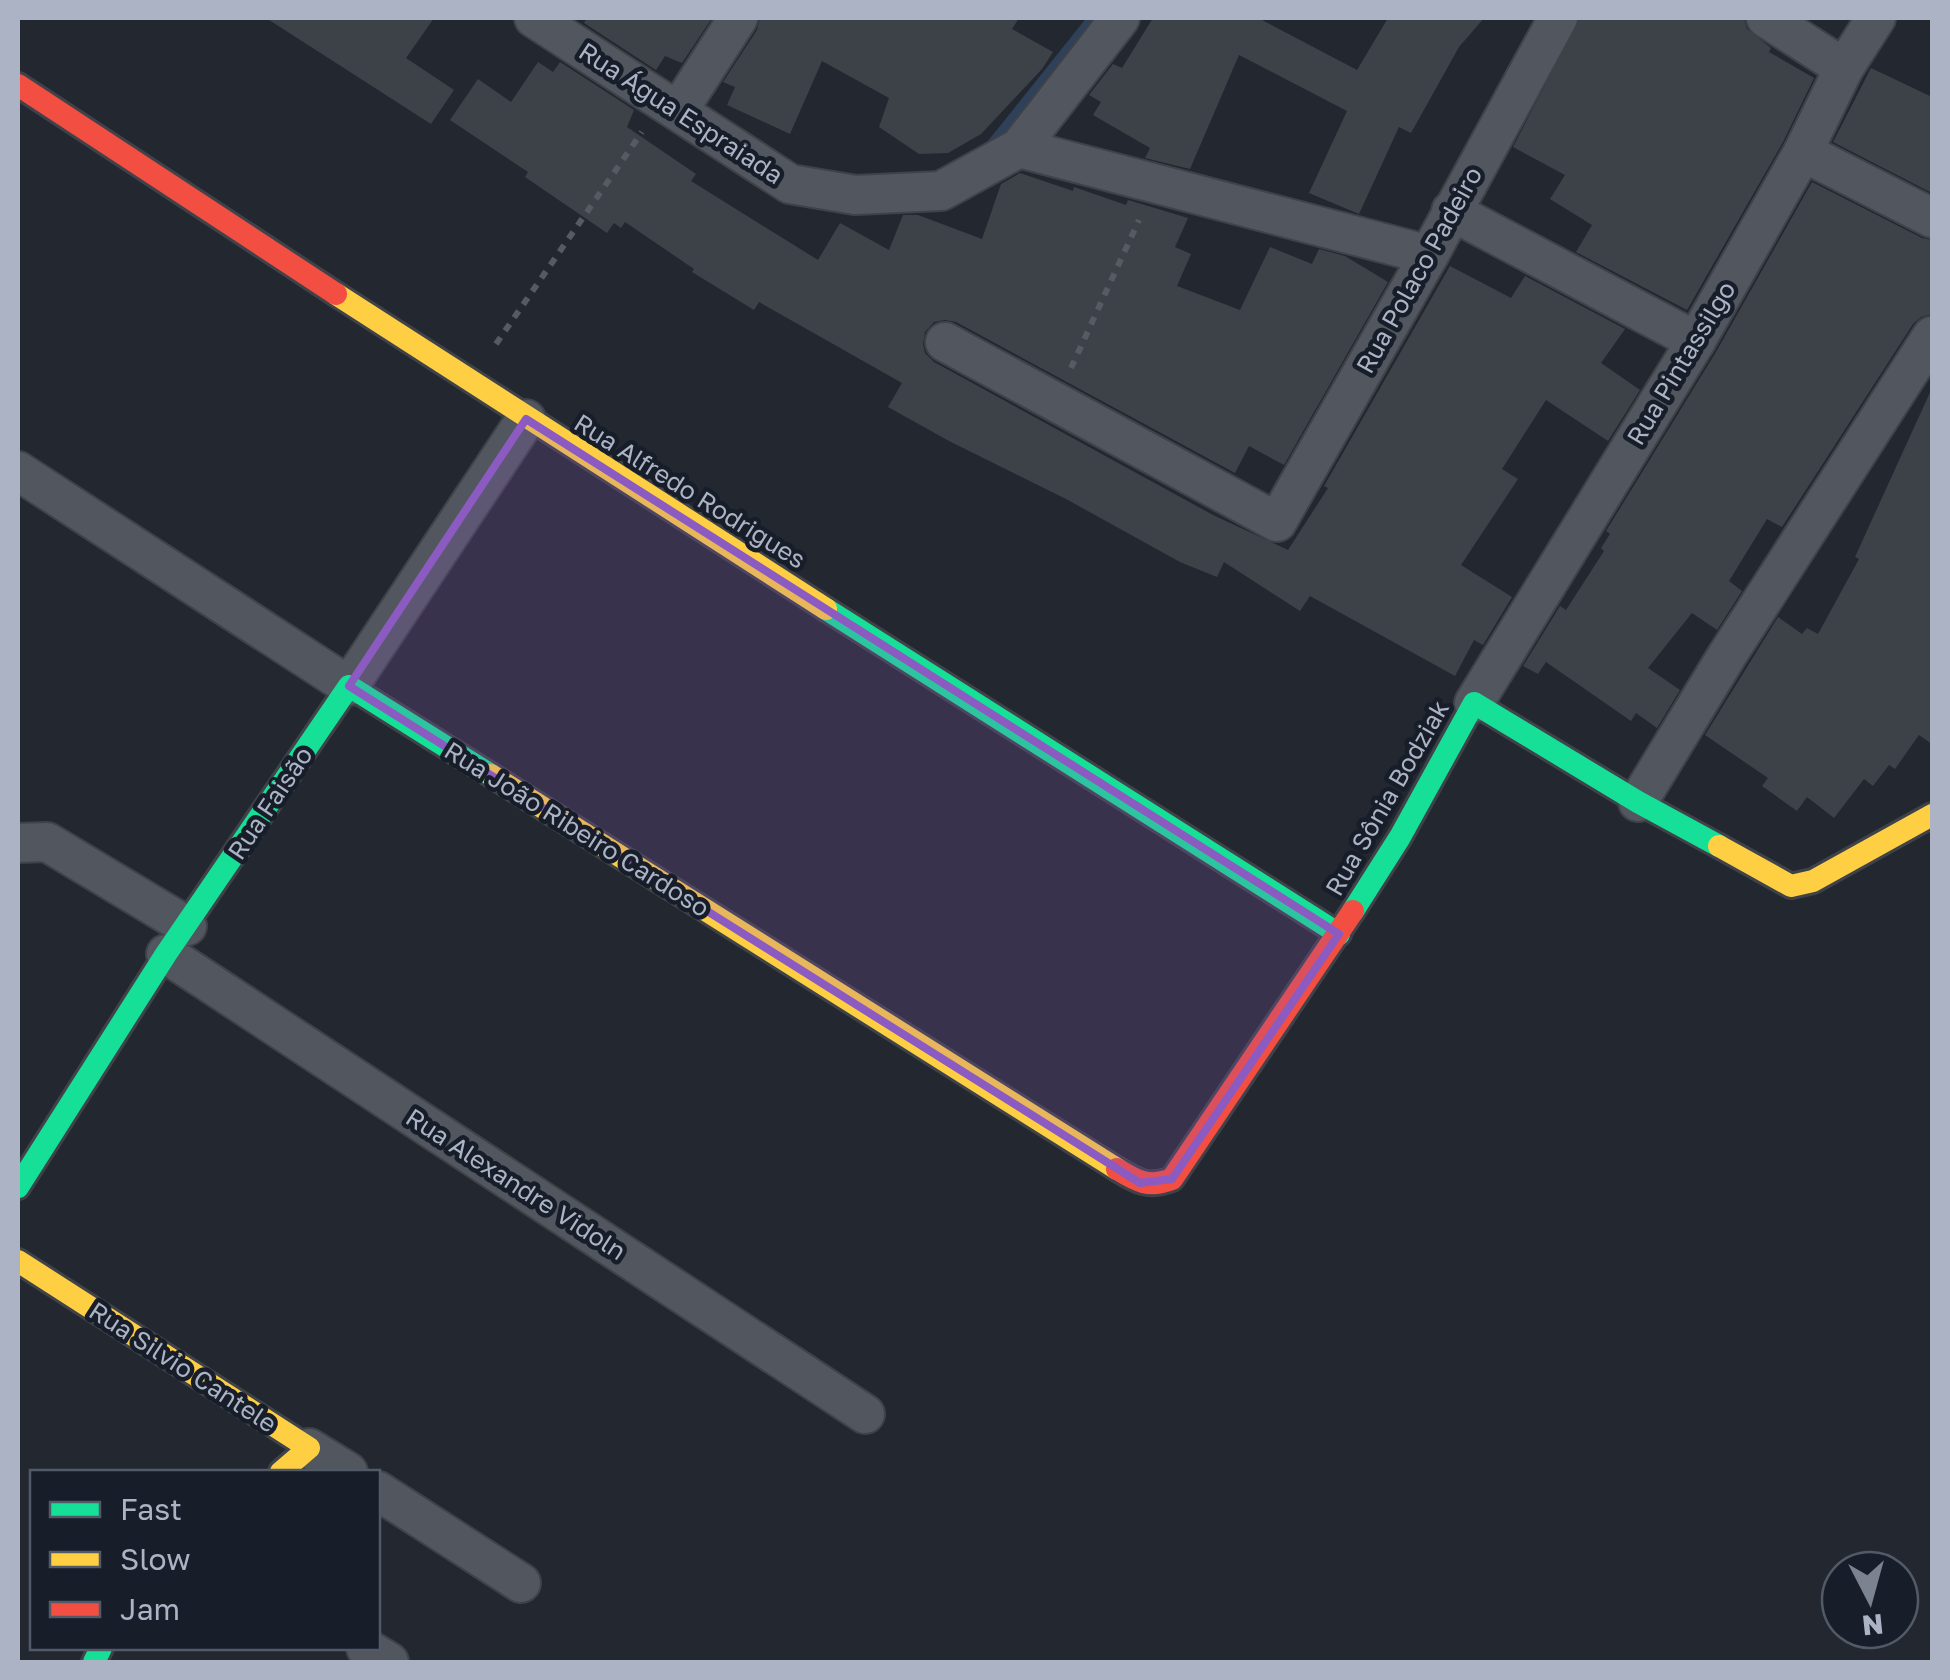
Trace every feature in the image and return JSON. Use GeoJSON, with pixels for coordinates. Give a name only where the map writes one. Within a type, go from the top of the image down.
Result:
{"type":"FeatureCollection","features":[{"type":"Feature","properties":{"kind":"street","name":"Rua Água Espraiada"},"geometry":{"type":"LineString","coordinates":[[534,18],[790,184],[856,196],[940,192],[1019,148],[1120,18]]}},
{"type":"Feature","properties":{"kind":"street"},"geometry":{"type":"LineString","coordinates":[[670,106],[738,18]]}},
{"type":"Feature","properties":{"kind":"street","name":"Rua Polaco Padeiro"},"geometry":{"type":"LineString","coordinates":[[1056,401],[1277,522],[1558,18]]}},
{"type":"Feature","properties":{"kind":"street"},"geometry":{"type":"LineString","coordinates":[[1766,18],[1844,68]]}},
{"type":"Feature","properties":{"kind":"street","name":"Rua Pintassilgo"},"geometry":{"type":"LineString","coordinates":[[1474,702],[1696,341],[1803,152],[1844,68],[1876,18]]}},
{"type":"Feature","properties":{"kind":"street","name":"Rua Alfredo Rodrigues"},"geometry":{"type":"LineString","coordinates":[[18,84],[526,419],[1339,934]]}},
{"type":"Feature","properties":{"kind":"street"},"geometry":{"type":"LineString","coordinates":[[1019,148],[1429,255]]}},
{"type":"Feature","properties":{"kind":"street"},"geometry":{"type":"LineString","coordinates":[[1803,152],[1932,218]]}},
{"type":"Feature","properties":{"kind":"street"},"geometry":{"type":"LineString","coordinates":[[1451,211],[1696,341]]}},
{"type":"Feature","properties":{"kind":"street"},"geometry":{"type":"LineString","coordinates":[[1638,802],[1932,336]]}},
{"type":"Feature","properties":{"kind":"street"},"geometry":{"type":"LineString","coordinates":[[945,342],[1056,401]]}},
{"type":"Feature","properties":{"kind":"street","name":"Rua Faisão"},"geometry":{"type":"LineString","coordinates":[[18,1187],[176,940],[526,419]]}},
{"type":"Feature","properties":{"kind":"street","name":"Rua João Ribeiro Cardoso"},"geometry":{"type":"LineString","coordinates":[[18,471],[349,686],[1140,1182]]}},
{"type":"Feature","properties":{"kind":"street","name":"Rua Sônia Bodziak"},"geometry":{"type":"LineString","coordinates":[[1140,1182],[1156,1185],[1172,1179],[1339,934],[1400,837],[1474,702],[1638,802],[1791,886],[1813,881],[1929,820]]}},
{"type":"Feature","properties":{"kind":"street","name":"Rua Alexandre Vidoln"},"geometry":{"type":"LineString","coordinates":[[18,843],[47,842],[176,940],[865,1414]]}},
{"type":"Feature","properties":{"kind":"street","name":"Rua Silvio Cantele"},"geometry":{"type":"LineString","coordinates":[[18,1261],[345,1470]]}},
{"type":"Feature","properties":{"kind":"street"},"geometry":{"type":"LineString","coordinates":[[283,1470],[309,1448]]}},
{"type":"Feature","properties":{"kind":"street"},"geometry":{"type":"LineString","coordinates":[[380,1492],[521,1583]]}},
{"type":"Feature","properties":{"kind":"path"},"geometry":{"type":"LineString","coordinates":[[470,382],[670,106]]}},
{"type":"Feature","properties":{"kind":"path"},"geometry":{"type":"LineString","coordinates":[[1056,401],[1156,183]]}},
{"type":"Feature","properties":{"kind":"highlighted area"},"geometry":{"type":"Polygon","coordinates":[[[526,419],[1339,934],[1172,1179],[1140,1183],[349,686],[526,419]]]}},
{"type":"Feature","properties":{"kind":"building"},"geometry":{"type":"Polygon","coordinates":[[[266,18],[434,18],[406,58],[454,90],[431,124],[266,18]]]}},
{"type":"Feature","properties":{"kind":"building"},"geometry":{"type":"Polygon","coordinates":[[[587,18],[712,18],[682,63],[665,56],[656,70],[584,23],[587,18]]]}},
{"type":"Feature","properties":{"kind":"building"},"geometry":{"type":"Polygon","coordinates":[[[760,18],[1019,18],[1012,29],[1053,52],[981,134],[948,153],[919,154],[879,127],[889,98],[822,61],[790,134],[727,105],[735,87],[723,82],[757,30],[760,18]]]}},
{"type":"Feature","properties":{"kind":"building"},"geometry":{"type":"Polygon","coordinates":[[[1153,18],[1258,18],[1357,70],[1388,18],[1484,18],[1459,47],[1411,133],[1399,127],[1359,214],[1309,193],[1347,111],[1239,55],[1190,169],[1145,158],[1150,148],[1093,115],[1101,102],[1089,95],[1113,64],[1122,68],[1153,18]]]}},
{"type":"Feature","properties":{"kind":"building"},"geometry":{"type":"Polygon","coordinates":[[[1580,18],[1744,18],[1747,29],[1771,48],[1769,52],[1814,78],[1783,142],[1687,310],[1576,252],[1592,225],[1550,199],[1565,175],[1513,147],[1580,18]]]}},
{"type":"Feature","properties":{"kind":"building"},"geometry":{"type":"Polygon","coordinates":[[[538,62],[553,72],[560,62],[634,110],[627,127],[696,174],[691,181],[818,260],[840,223],[889,250],[903,215],[918,215],[982,239],[1001,184],[1020,173],[1073,191],[1074,187],[1126,205],[1128,200],[1188,218],[1175,247],[1191,254],[1177,286],[1240,310],[1270,247],[1312,264],[1319,249],[1345,256],[1388,282],[1284,465],[1249,446],[1235,473],[956,322],[934,322],[925,332],[925,353],[934,362],[1213,515],[1288,550],[1328,488],[1324,486],[1450,266],[1511,298],[1525,276],[1625,329],[1601,363],[1640,390],[1608,441],[1546,400],[1502,469],[1518,479],[1461,565],[1512,597],[1483,645],[1474,640],[1455,676],[1310,596],[1300,611],[1224,562],[1217,577],[1180,562],[949,441],[888,407],[902,383],[759,302],[754,310],[692,272],[694,269],[625,222],[621,228],[614,223],[607,233],[525,177],[528,172],[450,120],[478,79],[511,102],[538,62]]]}},
{"type":"Feature","properties":{"kind":"building"},"geometry":{"type":"Polygon","coordinates":[[[1871,68],[1932,97],[1932,193],[1833,142],[1871,68]]]}},
{"type":"Feature","properties":{"kind":"building"},"geometry":{"type":"Polygon","coordinates":[[[1812,182],[1932,240],[1932,314],[1913,324],[1782,527],[1767,519],[1729,581],[1742,591],[1717,630],[1692,613],[1648,668],[1680,690],[1657,728],[1636,713],[1631,721],[1546,662],[1538,674],[1523,666],[1560,606],[1566,610],[1604,551],[1601,548],[1610,534],[1606,531],[1716,352],[1812,182]]]}},
{"type":"Feature","properties":{"kind":"building"},"geometry":{"type":"Polygon","coordinates":[[[1932,388],[1932,744],[1919,735],[1895,769],[1889,765],[1873,786],[1864,779],[1834,818],[1807,797],[1797,811],[1762,786],[1768,778],[1705,735],[1778,617],[1802,634],[1807,628],[1818,634],[1859,559],[1855,557],[1932,388]]]}},
{"type":"Feature","properties":{"kind":"waterway"},"geometry":{"type":"LineString","coordinates":[[990,148],[1094,18]]}},
{"type":"Feature","properties":{"kind":"traffic: fast"},"geometry":{"type":"LineString","coordinates":[[826,609],[1339,934]]}},
{"type":"Feature","properties":{"kind":"traffic: fast"},"geometry":{"type":"LineString","coordinates":[[18,1187],[166,954],[349,686],[491,775]]}},
{"type":"Feature","properties":{"kind":"traffic: fast"},"geometry":{"type":"LineString","coordinates":[[1353,911],[1400,837],[1474,703],[1719,846]]}},
{"type":"Feature","properties":{"kind":"traffic: fast"},"geometry":{"type":"LineString","coordinates":[[94,1662],[100,1650]]}},
{"type":"Feature","properties":{"kind":"traffic: slow"},"geometry":{"type":"LineString","coordinates":[[336,294],[826,609]]}},
{"type":"Feature","properties":{"kind":"traffic: slow"},"geometry":{"type":"LineString","coordinates":[[491,775],[1117,1169]]}},
{"type":"Feature","properties":{"kind":"traffic: slow"},"geometry":{"type":"LineString","coordinates":[[1719,846],[1791,886],[1813,881],[1932,815]]}},
{"type":"Feature","properties":{"kind":"traffic: slow"},"geometry":{"type":"LineString","coordinates":[[18,1261],[309,1448],[283,1470]]}},
{"type":"Feature","properties":{"kind":"traffic: jam"},"geometry":{"type":"LineString","coordinates":[[18,85],[336,294]]}},
{"type":"Feature","properties":{"kind":"traffic: jam"},"geometry":{"type":"LineString","coordinates":[[1117,1169],[1144,1182],[1172,1179],[1353,911]]}}]}
